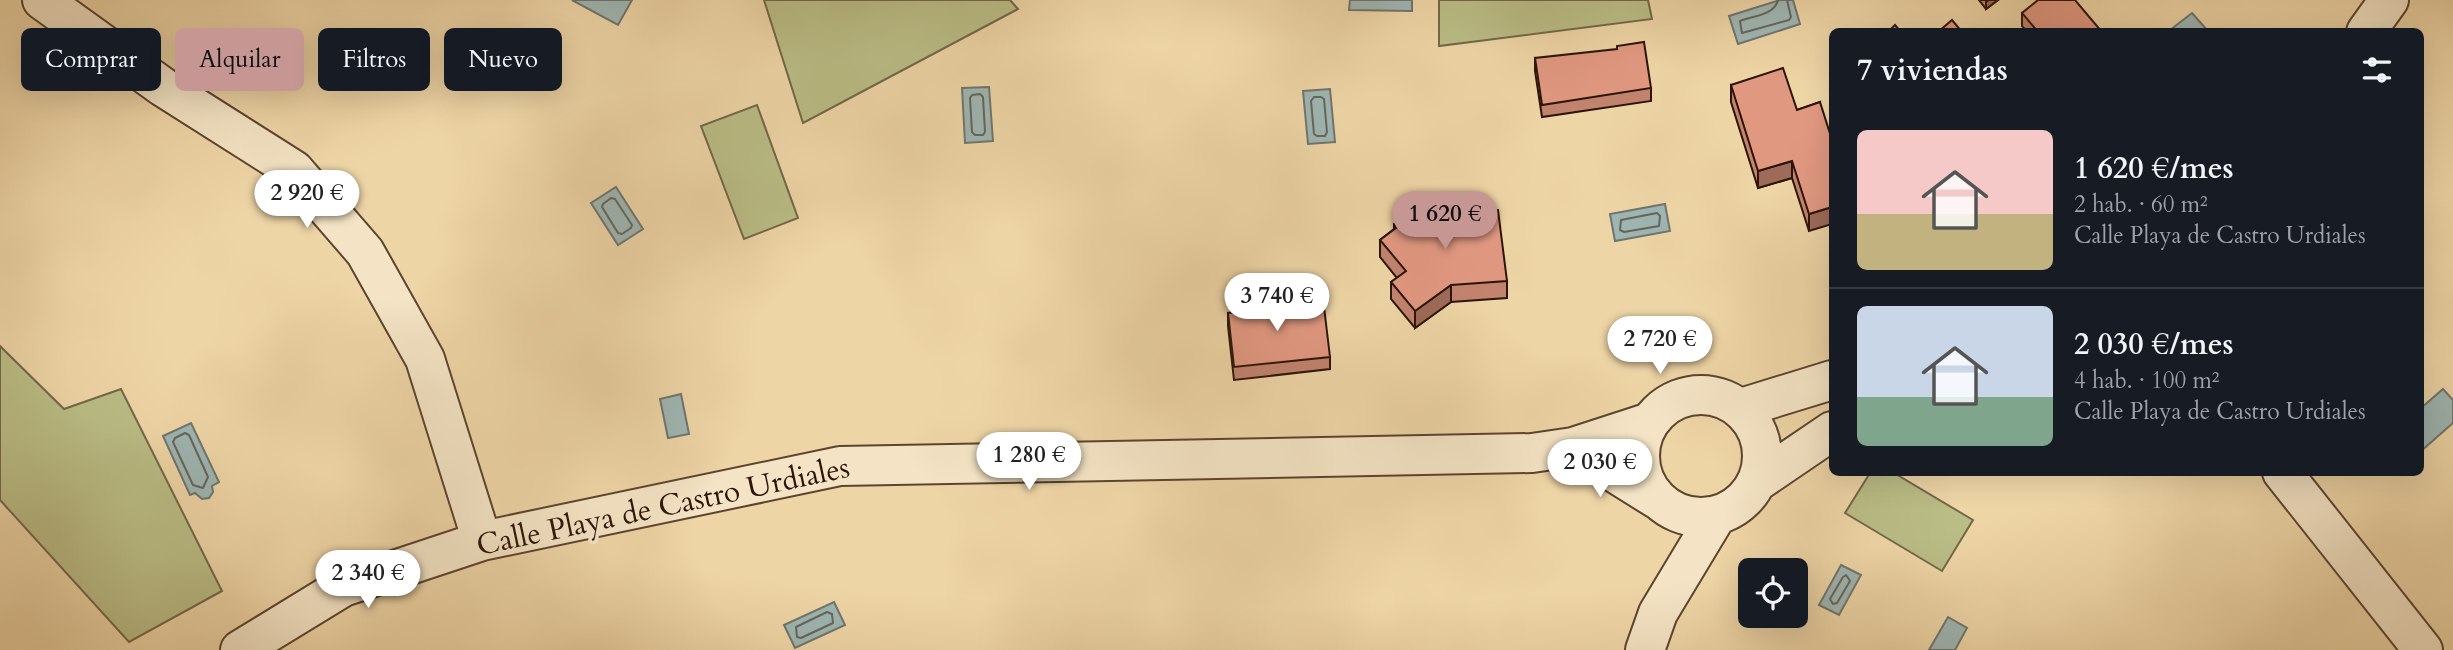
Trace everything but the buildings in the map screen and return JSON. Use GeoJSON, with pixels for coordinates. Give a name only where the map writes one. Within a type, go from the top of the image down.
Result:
{"type":"FeatureCollection","features":[{"type":"Feature","properties":{"kind":"street"},"geometry":{"type":"LineString","coordinates":[[42,0],[163,87],[294,170],[365,252],[425,359],[482,541]]}},
{"type":"Feature","properties":{"kind":"street"},"geometry":{"type":"LineString","coordinates":[[2369,28],[2389,0]]}},
{"type":"Feature","properties":{"kind":"street"},"geometry":{"type":"LineString","coordinates":[[1741,408],[1829,381]]}},
{"type":"Feature","properties":{"kind":"street"},"geometry":{"type":"LineString","coordinates":[[1573,447],[1665,506],[1689,517],[1709,517],[1729,511],[1745,499],[1757,482],[1763,463],[1762,442],[1754,424],[1741,408],[1723,398],[1703,394],[1683,397],[1673,402],[1664,407],[1650,422],[1642,441],[1640,462],[1646,483],[1665,506],[1658,613]]}},
{"type":"Feature","properties":{"kind":"street","name":"Calle Playa de Castro Urdiales"},"geometry":{"type":"LineString","coordinates":[[240,650],[343,587],[482,541],[840,466],[1519,453],[1573,447],[1650,422]]}},
{"type":"Feature","properties":{"kind":"street"},"geometry":{"type":"LineString","coordinates":[[1757,482],[1829,433]]}},
{"type":"Feature","properties":{"kind":"street"},"geometry":{"type":"LineString","coordinates":[[2285,476],[2423,650]]}},
{"type":"Feature","properties":{"kind":"street"},"geometry":{"type":"LineString","coordinates":[[1644,650],[1658,613],[1717,515]]}},
{"type":"Feature","properties":{"kind":"green space"},"geometry":{"type":"Polygon","coordinates":[[[764,0],[1010,0],[1018,9],[803,123],[764,0]]]}},
{"type":"Feature","properties":{"kind":"green space"},"geometry":{"type":"Polygon","coordinates":[[[1439,0],[1648,0],[1652,19],[1439,46],[1439,0]]]}},
{"type":"Feature","properties":{"kind":"green space"},"geometry":{"type":"Polygon","coordinates":[[[757,105],[798,218],[744,239],[701,126],[757,105]]]}},
{"type":"Feature","properties":{"kind":"green space"},"geometry":{"type":"Polygon","coordinates":[[[0,346],[64,409],[121,389],[222,591],[129,642],[0,500],[0,346]]]}},
{"type":"Feature","properties":{"kind":"green space"},"geometry":{"type":"Polygon","coordinates":[[[1868,476],[1899,476],[1973,520],[1942,571],[1845,513],[1868,476]]]}},
{"type":"Feature","properties":{"kind":"water"},"geometry":{"type":"Polygon","coordinates":[[[572,0],[632,0],[618,25],[572,0]]]}},
{"type":"Feature","properties":{"kind":"water"},"geometry":{"type":"Polygon","coordinates":[[[1350,0],[1412,0],[1412,11],[1349,10],[1350,0]]]}},
{"type":"Feature","properties":{"kind":"water"},"geometry":{"type":"Polygon","coordinates":[[[1780,0],[1793,0],[1800,24],[1738,44],[1729,16],[1780,0]]]}},
{"type":"Feature","properties":{"kind":"water"},"geometry":{"type":"Polygon","coordinates":[[[2192,13],[2205,28],[2173,28],[2192,13]]]}},
{"type":"Feature","properties":{"kind":"water"},"geometry":{"type":"Polygon","coordinates":[[[989,87],[993,141],[965,143],[962,88],[989,87]]]}},
{"type":"Feature","properties":{"kind":"water"},"geometry":{"type":"Polygon","coordinates":[[[1330,89],[1335,142],[1308,144],[1303,91],[1330,89]]]}},
{"type":"Feature","properties":{"kind":"water"},"geometry":{"type":"Polygon","coordinates":[[[616,187],[643,229],[618,245],[591,203],[616,187]]]}},
{"type":"Feature","properties":{"kind":"water"},"geometry":{"type":"Polygon","coordinates":[[[1665,204],[1670,231],[1615,241],[1610,214],[1665,204]]]}},
{"type":"Feature","properties":{"kind":"water"},"geometry":{"type":"Polygon","coordinates":[[[2443,389],[2453,400],[2453,423],[2424,448],[2424,406],[2443,389]]]}},
{"type":"Feature","properties":{"kind":"water"},"geometry":{"type":"Polygon","coordinates":[[[681,394],[689,434],[668,438],[660,399],[681,394]]]}},
{"type":"Feature","properties":{"kind":"water"},"geometry":{"type":"Polygon","coordinates":[[[191,423],[219,482],[212,486],[213,492],[209,498],[202,499],[195,493],[190,495],[163,436],[191,423]]]}},
{"type":"Feature","properties":{"kind":"water"},"geometry":{"type":"Polygon","coordinates":[[[1841,565],[1861,575],[1839,615],[1819,605],[1841,565]]]}},
{"type":"Feature","properties":{"kind":"water"},"geometry":{"type":"Polygon","coordinates":[[[834,602],[845,625],[795,648],[784,625],[834,602]]]}},
{"type":"Feature","properties":{"kind":"water"},"geometry":{"type":"Polygon","coordinates":[[[1948,617],[1967,628],[1955,650],[1929,650],[1948,617]]]}}]}
